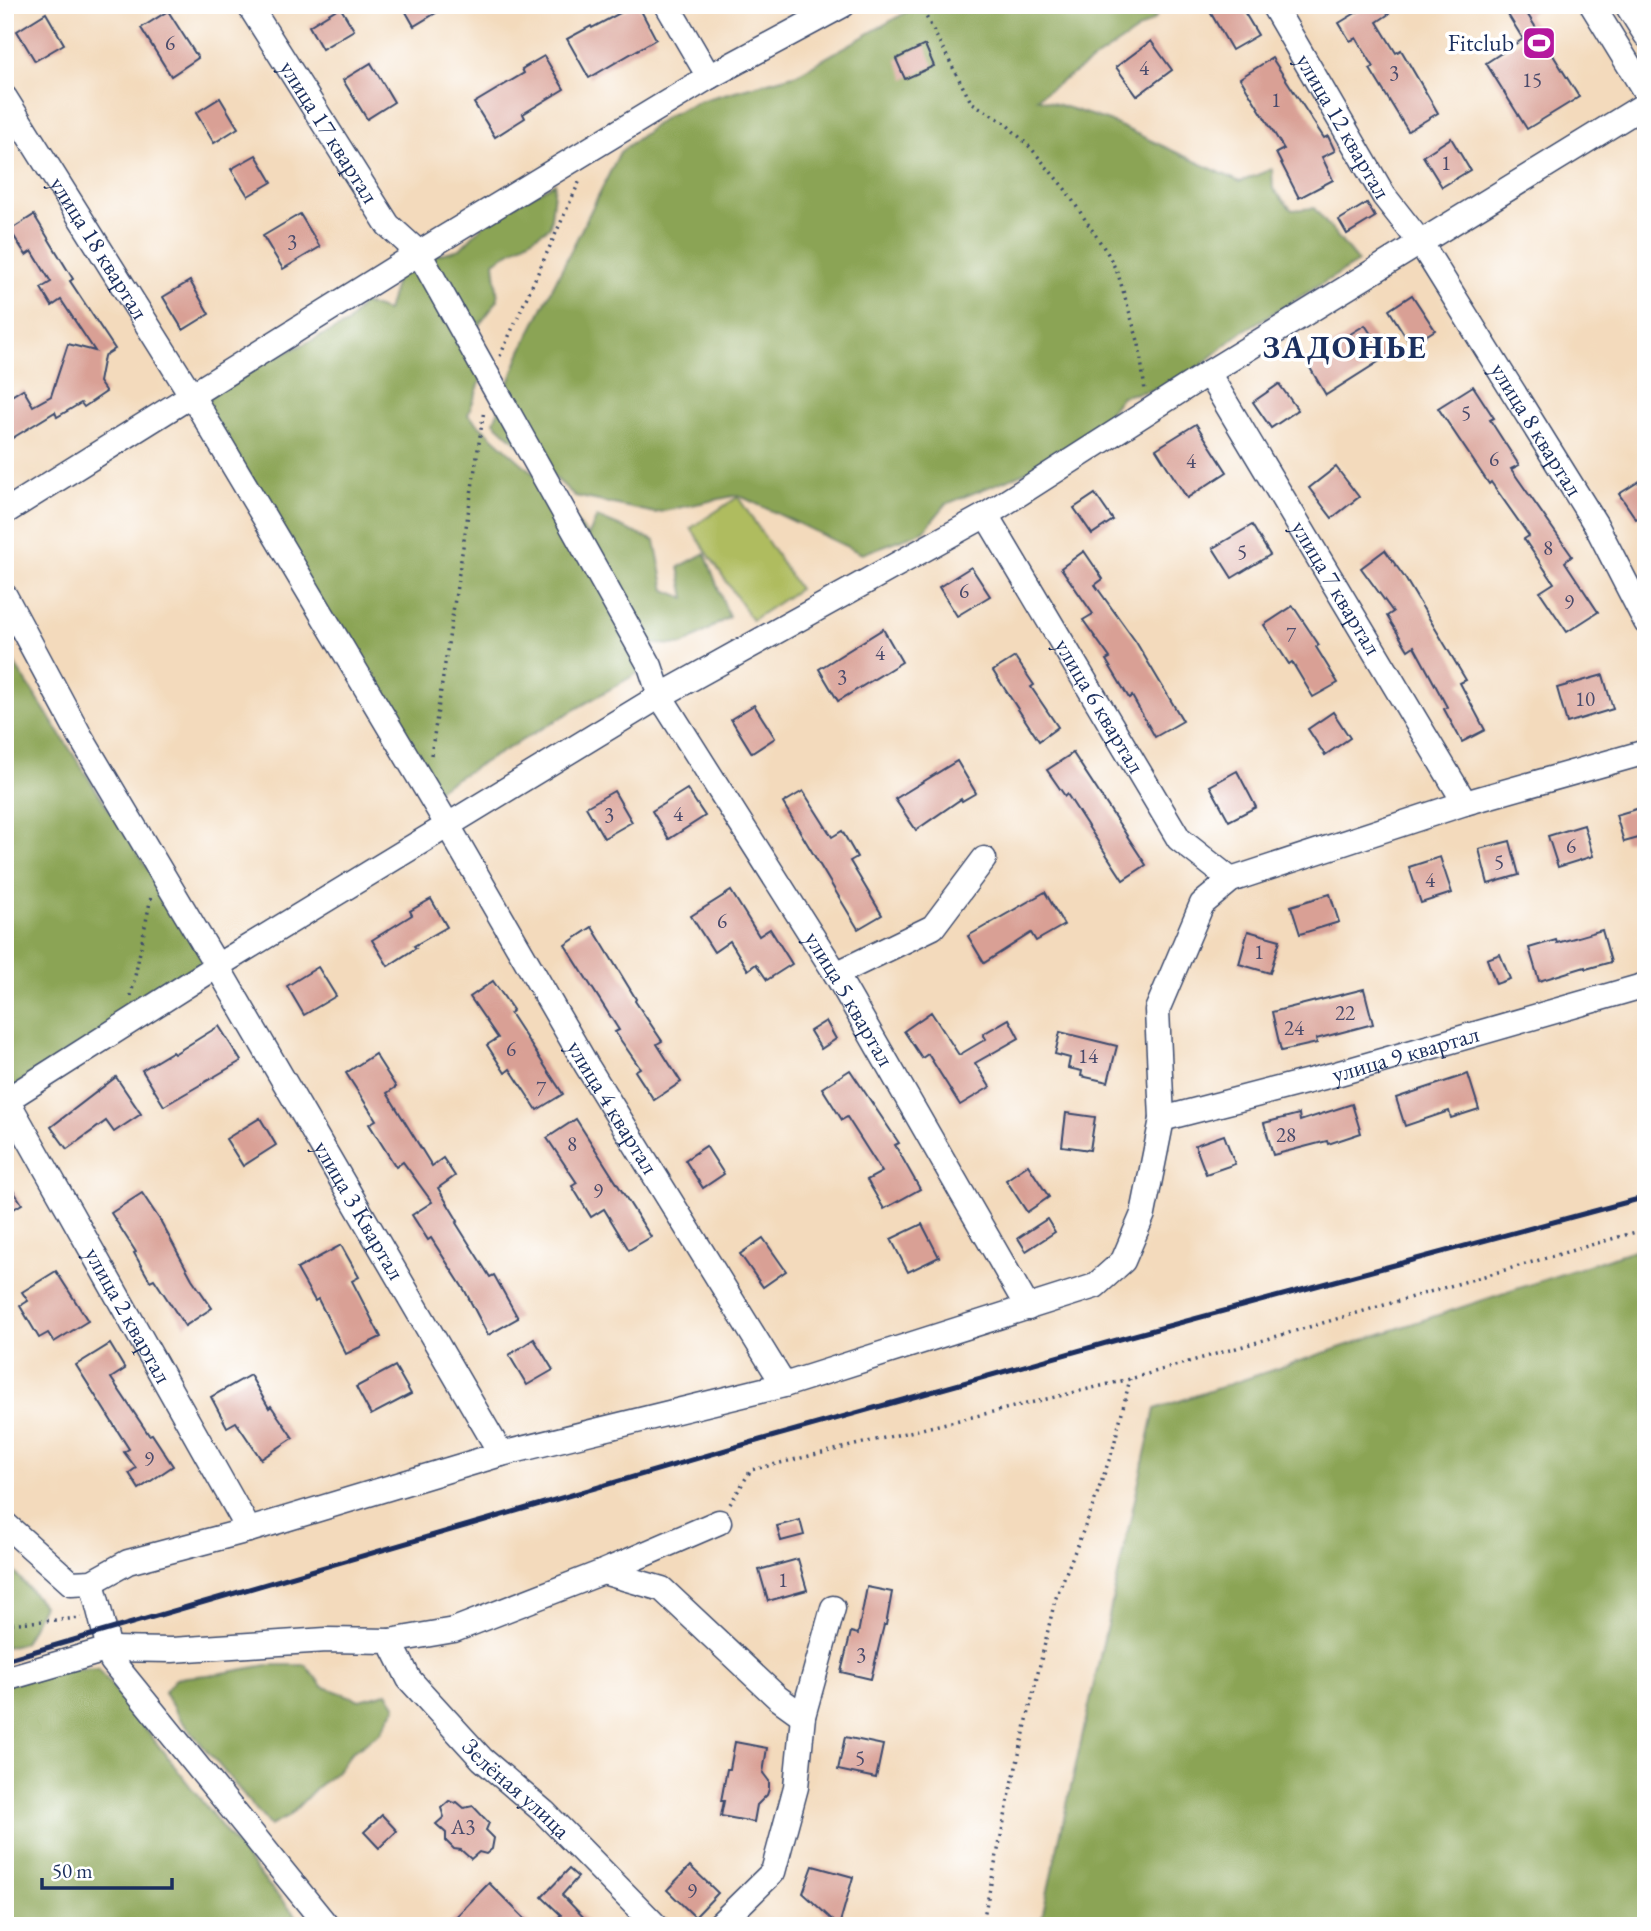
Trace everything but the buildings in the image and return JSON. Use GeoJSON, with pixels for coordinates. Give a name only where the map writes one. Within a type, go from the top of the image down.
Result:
{"type":"FeatureCollection","features":[{"type":"Feature","properties":{"kind":"street","name":"улица 17 квартал"},"geometry":{"type":"LineString","coordinates":[[249,5],[388,225],[418,253],[489,381]]}},
{"type":"Feature","properties":{"kind":"street"},"geometry":{"type":"LineString","coordinates":[[667,5],[709,77]]}},
{"type":"Feature","properties":{"kind":"street"},"geometry":{"type":"LineString","coordinates":[[5,512],[418,253],[709,77],[843,5]]}},
{"type":"Feature","properties":{"kind":"street","name":"улица 12 квартал"},"geometry":{"type":"LineString","coordinates":[[1273,5],[1384,197],[1420,242]]}},
{"type":"Feature","properties":{"kind":"street"},"geometry":{"type":"LineString","coordinates":[[1592,5],[1646,93]]}},
{"type":"Feature","properties":{"kind":"street"},"geometry":{"type":"LineString","coordinates":[[1628,5],[1646,35]]}},
{"type":"Feature","properties":{"kind":"street","name":"улица 18 квартал"},"geometry":{"type":"LineString","coordinates":[[5,98],[192,396],[426,789]]}},
{"type":"Feature","properties":{"kind":"street"},"geometry":{"type":"LineString","coordinates":[[6,1101],[217,966],[660,696],[986,515],[1208,373],[1646,104]]}},
{"type":"Feature","properties":{"kind":"street","name":"улица 8 квартал"},"geometry":{"type":"LineString","coordinates":[[1420,242],[1596,525],[1646,622]]}},
{"type":"Feature","properties":{"kind":"street","name":"улица 7 квартал"},"geometry":{"type":"LineString","coordinates":[[1208,373],[1465,803]]}},
{"type":"Feature","properties":{"kind":"street","name":"улица 5 квартал"},"geometry":{"type":"LineString","coordinates":[[489,381],[637,642],[650,666],[660,696],[836,974],[1028,1308]]}},
{"type":"Feature","properties":{"kind":"street","name":"улица 6 квартал"},"geometry":{"type":"LineString","coordinates":[[986,515],[1179,839],[1231,880]]}},
{"type":"Feature","properties":{"kind":"street","name":"улица 3 Квартал"},"geometry":{"type":"LineString","coordinates":[[5,596],[80,736],[502,1454]]}},
{"type":"Feature","properties":{"kind":"street"},"geometry":{"type":"LineString","coordinates":[[5,1524],[71,1583],[92,1582],[128,1562],[249,1530],[502,1454],[784,1385],[1095,1286],[1123,1261],[1143,1214],[1162,1119],[1157,1010],[1202,904],[1231,880],[1465,803],[1646,752]]}},
{"type":"Feature","properties":{"kind":"street","name":"улица 4 квартал"},"geometry":{"type":"LineString","coordinates":[[426,789],[587,1066],[784,1385]]}},
{"type":"Feature","properties":{"kind":"street"},"geometry":{"type":"LineString","coordinates":[[836,974],[933,927],[984,859]]}},
{"type":"Feature","properties":{"kind":"street","name":"улица 9 квартал"},"geometry":{"type":"LineString","coordinates":[[1162,1119],[1336,1074],[1646,985]]}},
{"type":"Feature","properties":{"kind":"street","name":"улица 2 квартал"},"geometry":{"type":"LineString","coordinates":[[6,1101],[249,1530]]}},
{"type":"Feature","properties":{"kind":"street"},"geometry":{"type":"LineString","coordinates":[[5,1679],[109,1649],[172,1650],[326,1640],[390,1641],[454,1630],[603,1572],[719,1522]]}},
{"type":"Feature","properties":{"kind":"street"},"geometry":{"type":"LineString","coordinates":[[603,1572],[662,1589],[778,1698],[803,1716]]}},
{"type":"Feature","properties":{"kind":"street"},"geometry":{"type":"LineString","coordinates":[[92,1582],[112,1661],[327,1926]]}},
{"type":"Feature","properties":{"kind":"street"},"geometry":{"type":"LineString","coordinates":[[718,1926],[773,1872],[796,1787],[803,1716],[833,1608]]}},
{"type":"Feature","properties":{"kind":"street","name":"Зелёная улица"},"geometry":{"type":"LineString","coordinates":[[390,1641],[409,1679],[482,1759],[544,1812],[656,1926]]}},
{"type":"Feature","properties":{"kind":"path"},"geometry":{"type":"LineString","coordinates":[[920,5],[971,102],[1005,124],[1031,148],[1065,189],[1108,254],[1118,274],[1139,344],[1148,412]]}},
{"type":"Feature","properties":{"kind":"path"},"geometry":{"type":"LineString","coordinates":[[426,789],[489,381],[596,146]]}},
{"type":"Feature","properties":{"kind":"path"},"geometry":{"type":"LineString","coordinates":[[125,1025],[158,866]]}},
{"type":"Feature","properties":{"kind":"path"},"geometry":{"type":"LineString","coordinates":[[719,1522],[751,1470],[1130,1379],[1646,1228]]}},
{"type":"Feature","properties":{"kind":"path"},"geometry":{"type":"LineString","coordinates":[[982,1926],[1055,1600],[1108,1462],[1130,1379]]}},
{"type":"Feature","properties":{"kind":"path"},"geometry":{"type":"LineString","coordinates":[[5,1624],[101,1618]]}},
{"type":"Feature","properties":{"kind":"green space"},"geometry":{"type":"Polygon","coordinates":[[[919,5],[1158,5],[1156,18],[1037,98],[1109,121],[1240,182],[1272,169],[1273,189],[1292,210],[1314,208],[1358,262],[1240,333],[1178,385],[1122,396],[1081,450],[946,504],[924,531],[862,554],[738,495],[655,513],[575,496],[494,422],[521,351],[620,152],[667,116],[699,101],[797,74],[919,5]]]}},
{"type":"Feature","properties":{"kind":"green space"},"geometry":{"type":"Polygon","coordinates":[[[555,183],[550,227],[494,262],[498,300],[474,332],[481,380],[468,415],[543,482],[588,536],[597,517],[655,541],[665,590],[685,598],[679,567],[705,553],[729,617],[683,645],[652,644],[650,666],[429,794],[192,396],[347,324],[363,303],[387,311],[397,277],[432,256],[460,249],[489,219],[555,183]]]}},
{"type":"Feature","properties":{"kind":"green space"},"geometry":{"type":"Polygon","coordinates":[[[738,497],[799,589],[752,620],[691,528],[738,497]]]}},
{"type":"Feature","properties":{"kind":"green space"},"geometry":{"type":"Polygon","coordinates":[[[5,643],[16,666],[143,862],[214,965],[5,1106],[5,643]]]}},
{"type":"Feature","properties":{"kind":"green space"},"geometry":{"type":"Polygon","coordinates":[[[1646,1246],[1646,1926],[1040,1926],[1155,1409],[1646,1246]]]}},
{"type":"Feature","properties":{"kind":"green space"},"geometry":{"type":"Polygon","coordinates":[[[5,1561],[43,1605],[24,1643],[5,1647],[5,1561]]]}},
{"type":"Feature","properties":{"kind":"green space"},"geometry":{"type":"Polygon","coordinates":[[[267,1665],[306,1665],[322,1686],[360,1700],[387,1693],[396,1706],[381,1732],[352,1752],[335,1773],[288,1817],[270,1826],[181,1720],[164,1693],[176,1678],[267,1665]]]}},
{"type":"Feature","properties":{"kind":"green space"},"geometry":{"type":"Polygon","coordinates":[[[98,1668],[257,1872],[305,1926],[5,1926],[5,1685],[58,1670],[98,1668]]]}},
{"type":"Feature","properties":{"kind":"railway"},"geometry":{"type":"LineString","coordinates":[[5,1660],[760,1440],[1131,1336],[1646,1197]]}},
{"type":"Feature","properties":{"kind":"place","name":"Fitclub"},"geometry":{"type":"Point","coordinates":[1539,43]}},
{"type":"Feature","properties":{"kind":"district","name":"ЗАДОНЬЕ"},"geometry":{"type":"Point","coordinates":[1345,347]}}]}
